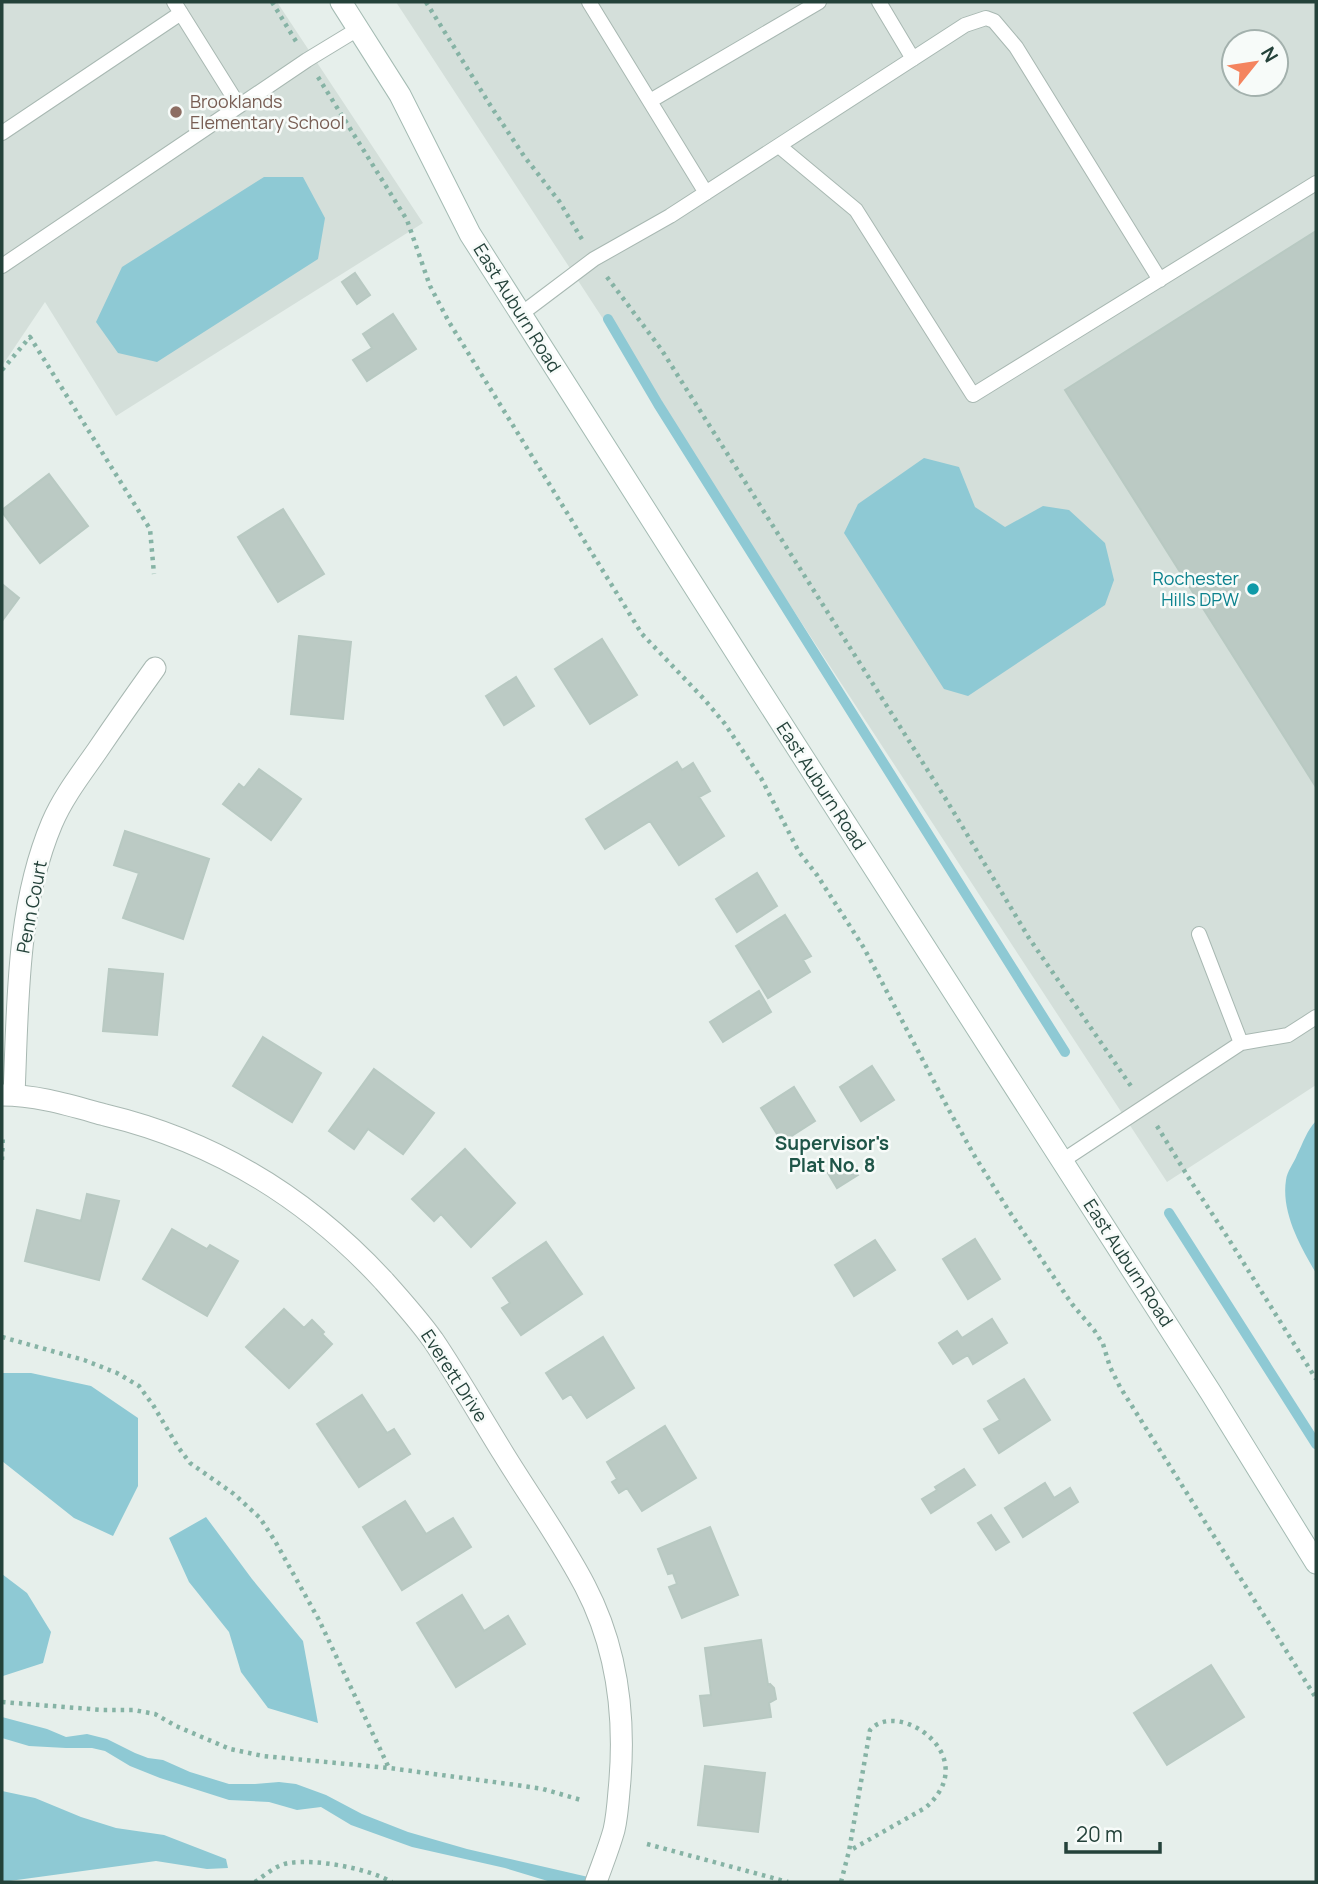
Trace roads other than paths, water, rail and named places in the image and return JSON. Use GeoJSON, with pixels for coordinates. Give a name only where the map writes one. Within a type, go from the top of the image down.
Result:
{"type":"FeatureCollection","features":[{"type":"Feature","properties":{"kind":"main road","name":"East Auburn Road"},"geometry":{"type":"LineString","coordinates":[[341,2],[400,95],[470,234],[1211,1393],[1316,1563]]}},
{"type":"Feature","properties":{"kind":"main road","name":"Penn Court"},"geometry":{"type":"LineString","coordinates":[[8,1095],[26,920],[37,867],[53,822],[75,782],[155,668]]}},
{"type":"Feature","properties":{"kind":"main road","name":"Everett Drive"},"geometry":{"type":"LineString","coordinates":[[8,1095],[50,1101],[169,1133],[213,1152],[264,1181],[296,1201],[361,1257],[432,1339],[558,1540],[585,1586],[605,1630],[617,1682],[622,1721],[622,1759],[614,1828],[596,1882]]}},
{"type":"Feature","properties":{"kind":"lane"},"geometry":{"type":"LineString","coordinates":[[589,2],[706,193]]}},
{"type":"Feature","properties":{"kind":"lane"},"geometry":{"type":"LineString","coordinates":[[650,101],[819,2]]}},
{"type":"Feature","properties":{"kind":"lane"},"geometry":{"type":"LineString","coordinates":[[879,2],[913,59]]}},
{"type":"Feature","properties":{"kind":"lane"},"geometry":{"type":"LineString","coordinates":[[2,132],[178,8],[239,106]]}},
{"type":"Feature","properties":{"kind":"lane"},"geometry":{"type":"LineString","coordinates":[[521,314],[594,259],[670,216],[965,25],[986,18],[994,21],[1016,47],[1160,280]]}},
{"type":"Feature","properties":{"kind":"lane"},"geometry":{"type":"LineString","coordinates":[[2,266],[307,60],[358,29]]}},
{"type":"Feature","properties":{"kind":"lane"},"geometry":{"type":"LineString","coordinates":[[779,146],[856,210],[973,395],[1316,183]]}},
{"type":"Feature","properties":{"kind":"lane"},"geometry":{"type":"LineString","coordinates":[[1199,934],[1241,1043]]}},
{"type":"Feature","properties":{"kind":"lane"},"geometry":{"type":"LineString","coordinates":[[1062,1161],[1241,1043],[1288,1035],[1316,1017]]}},
{"type":"Feature","properties":{"kind":"water"},"geometry":{"type":"Polygon","coordinates":[[[264,177],[303,177],[325,218],[318,259],[157,362],[118,353],[96,322],[122,267],[264,177]]]}},
{"type":"Feature","properties":{"kind":"water"},"geometry":{"type":"Polygon","coordinates":[[[924,458],[959,467],[975,507],[1005,527],[1043,506],[1069,510],[1105,543],[1114,580],[1105,605],[968,696],[944,689],[844,533],[858,504],[924,458]]]}},
{"type":"Feature","properties":{"kind":"water"},"geometry":{"type":"Polygon","coordinates":[[[1316,1121],[1316,1273],[1293,1228],[1285,1192],[1288,1173],[1316,1121]]]}},
{"type":"Feature","properties":{"kind":"water"},"geometry":{"type":"Polygon","coordinates":[[[2,1373],[31,1373],[91,1386],[138,1418],[138,1486],[113,1536],[74,1518],[2,1461],[2,1373]]]}},
{"type":"Feature","properties":{"kind":"water"},"geometry":{"type":"Polygon","coordinates":[[[206,1517],[303,1641],[318,1723],[268,1708],[241,1672],[229,1632],[189,1582],[169,1538],[206,1517]]]}},
{"type":"Feature","properties":{"kind":"water"},"geometry":{"type":"Polygon","coordinates":[[[2,1574],[27,1593],[51,1632],[43,1663],[3,1676],[2,1676],[2,1574]]]}},
{"type":"Feature","properties":{"kind":"water"},"geometry":{"type":"Polygon","coordinates":[[[2,1717],[66,1737],[87,1734],[107,1739],[148,1758],[163,1760],[229,1784],[296,1784],[408,1832],[467,1849],[610,1882],[551,1882],[505,1868],[412,1847],[351,1825],[321,1807],[297,1810],[269,1802],[229,1800],[160,1778],[130,1766],[105,1751],[92,1748],[29,1746],[2,1738],[2,1717]]]}},
{"type":"Feature","properties":{"kind":"water"},"geometry":{"type":"Polygon","coordinates":[[[2,1791],[35,1798],[116,1828],[164,1835],[226,1859],[228,1868],[207,1869],[156,1861],[2,1882],[2,1791]]]}},
{"type":"Feature","properties":{"kind":"waterway"},"geometry":{"type":"LineString","coordinates":[[608,319],[658,404],[1065,1052]]}},
{"type":"Feature","properties":{"kind":"waterway"},"geometry":{"type":"LineString","coordinates":[[1169,1213],[1316,1444]]}},
{"type":"Feature","properties":{"kind":"place","name":"Brooklands Elementary School"},"geometry":{"type":"Point","coordinates":[176,112]}},
{"type":"Feature","properties":{"kind":"place","name":"Rochester Hills DPW"},"geometry":{"type":"Point","coordinates":[1253,589]}},
{"type":"Feature","properties":{"kind":"district","name":"Supervisor's Plat No. 8"},"geometry":{"type":"Point","coordinates":[832,1154]}}]}
